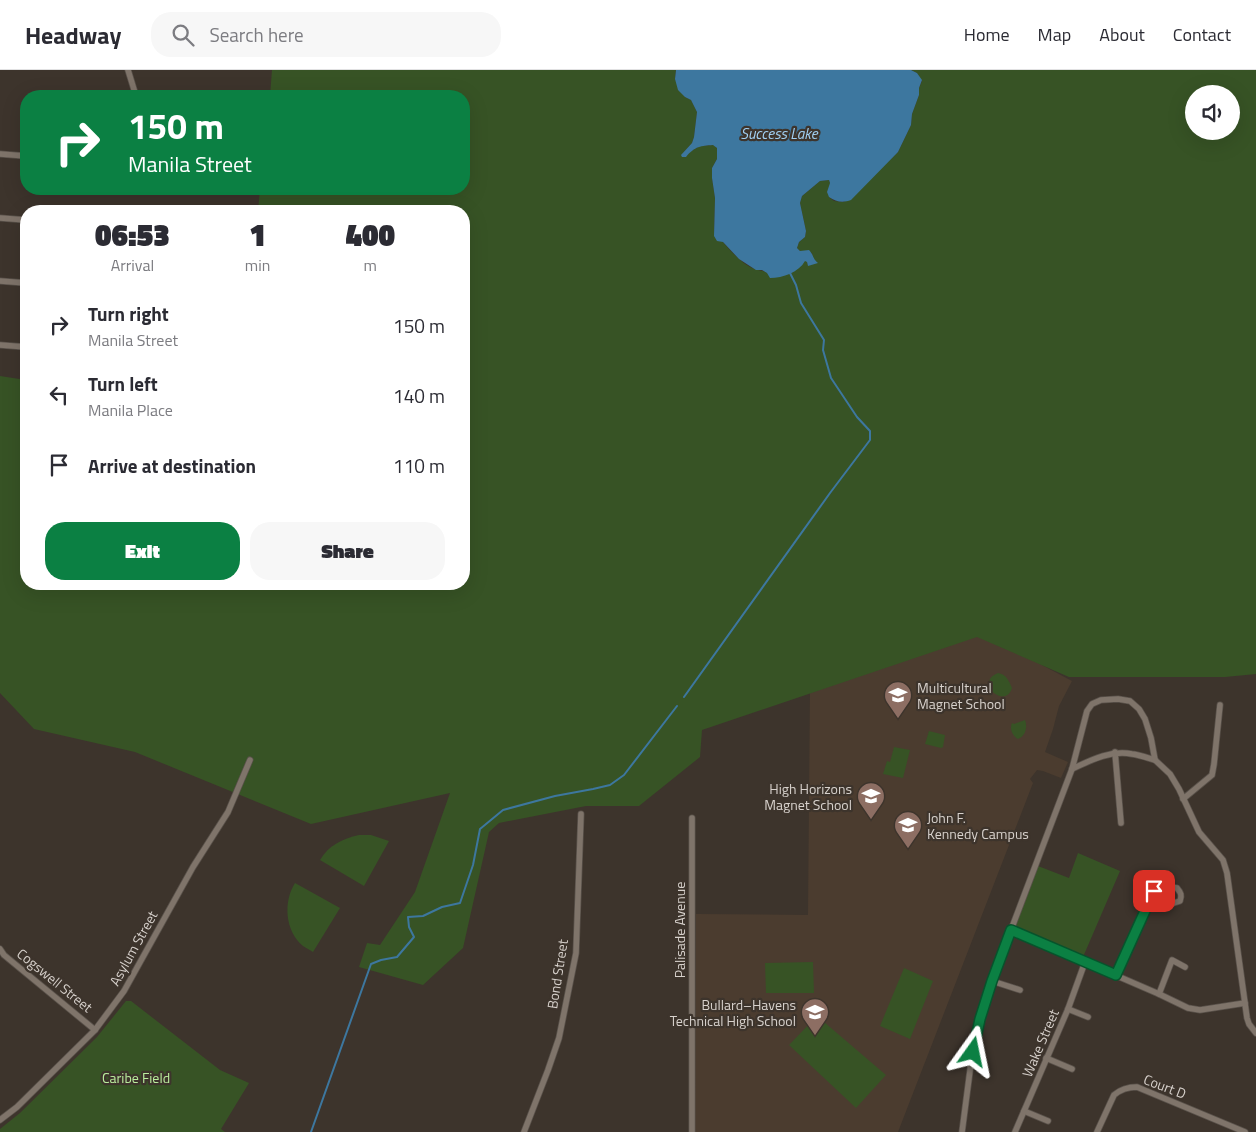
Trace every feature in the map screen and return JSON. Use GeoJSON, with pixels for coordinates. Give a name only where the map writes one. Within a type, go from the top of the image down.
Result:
{"type":"FeatureCollection","features":[{"type":"Feature","properties":{"kind":"street"},"geometry":{"type":"LineString","coordinates":[[128,70],[134,90]]}},
{"type":"Feature","properties":{"kind":"street"},"geometry":{"type":"LineString","coordinates":[[0,154],[20,156]]}},
{"type":"Feature","properties":{"kind":"street"},"geometry":{"type":"LineString","coordinates":[[0,218],[20,220]]}},
{"type":"Feature","properties":{"kind":"street"},"geometry":{"type":"LineString","coordinates":[[0,281],[20,283]]}},
{"type":"Feature","properties":{"kind":"street"},"geometry":{"type":"LineString","coordinates":[[0,345],[20,347]]}},
{"type":"Feature","properties":{"kind":"street"},"geometry":{"type":"LineString","coordinates":[[962,1132],[980,1019],[992,981],[1072,769],[1088,711],[1092,704],[1102,700],[1118,699],[1130,701],[1139,709],[1146,719],[1155,760]]}},
{"type":"Feature","properties":{"kind":"street"},"geometry":{"type":"LineString","coordinates":[[1184,799],[1212,775],[1220,705]]}},
{"type":"Feature","properties":{"kind":"street"},"geometry":{"type":"LineString","coordinates":[[1115,752],[1121,823]]}},
{"type":"Feature","properties":{"kind":"street"},"geometry":{"type":"LineString","coordinates":[[1072,769],[1092,759],[1115,752],[1133,754],[1155,760],[1170,774],[1200,832],[1223,860],[1227,873],[1247,1018],[1256,1033]]}},
{"type":"Feature","properties":{"kind":"street","name":"Asylum Street"},"geometry":{"type":"LineString","coordinates":[[0,1120],[17,1107],[95,1030],[124,991],[193,867],[228,812],[250,760]]}},
{"type":"Feature","properties":{"kind":"street","name":"Bond Street"},"geometry":{"type":"LineString","coordinates":[[524,1132],[559,1038],[576,953],[581,814]]}},
{"type":"Feature","properties":{"kind":"street","name":"Palisade Avenue"},"geometry":{"type":"LineString","coordinates":[[692,818],[692,1132]]}},
{"type":"Feature","properties":{"kind":"street"},"geometry":{"type":"LineString","coordinates":[[1116,975],[1146,907],[1154,891],[1170,887],[1177,888],[1182,896],[1180,901],[1172,904],[1146,907]]}},
{"type":"Feature","properties":{"kind":"street"},"geometry":{"type":"LineString","coordinates":[[1011,930],[1188,1008],[1200,1010],[1245,1004]]}},
{"type":"Feature","properties":{"kind":"street","name":"Cogswell Street"},"geometry":{"type":"LineString","coordinates":[[0,949],[4,955],[95,1030]]}},
{"type":"Feature","properties":{"kind":"street"},"geometry":{"type":"LineString","coordinates":[[0,962],[4,955]]}},
{"type":"Feature","properties":{"kind":"street"},"geometry":{"type":"LineString","coordinates":[[1159,994],[1172,960],[1185,967]]}},
{"type":"Feature","properties":{"kind":"street","name":"Wake Street"},"geometry":{"type":"LineString","coordinates":[[1015,1132],[1068,1009],[1085,962]]}},
{"type":"Feature","properties":{"kind":"street"},"geometry":{"type":"LineString","coordinates":[[992,981],[1020,990]]}},
{"type":"Feature","properties":{"kind":"street"},"geometry":{"type":"LineString","coordinates":[[1068,1009],[1088,1017]]}},
{"type":"Feature","properties":{"kind":"street"},"geometry":{"type":"LineString","coordinates":[[1046,1058],[1072,1069]]}},
{"type":"Feature","properties":{"kind":"street","name":"Court D"},"geometry":{"type":"LineString","coordinates":[[1097,1132],[1114,1095],[1119,1090],[1137,1087],[1245,1132]]}},
{"type":"Feature","properties":{"kind":"street"},"geometry":{"type":"LineString","coordinates":[[1024,1111],[1048,1121]]}},
{"type":"Feature","properties":{"kind":"shaded area","name":"John F. Kennedy Campus"},"geometry":{"type":"Polygon","coordinates":[[[980,632],[1072,681],[1059,706],[1045,752],[1068,762],[1061,778],[1037,770],[1030,779],[1033,783],[898,1132],[695,1132],[696,914],[808,915],[810,688],[980,632]]]}},
{"type":"Feature","properties":{"kind":"green space"},"geometry":{"type":"Polygon","coordinates":[[[272,70],[676,70],[675,79],[685,97],[691,100],[697,112],[692,143],[683,153],[700,146],[714,145],[717,148],[717,159],[712,168],[715,198],[714,232],[744,263],[767,273],[805,261],[807,261],[808,266],[813,259],[812,253],[800,251],[797,248],[799,242],[805,237],[806,231],[800,203],[802,196],[820,181],[829,180],[829,197],[834,201],[844,202],[898,152],[911,125],[912,114],[922,81],[917,73],[911,70],[1256,70],[1256,674],[1225,677],[1069,677],[977,637],[702,730],[700,757],[639,806],[586,806],[499,823],[489,832],[463,948],[423,985],[359,967],[367,943],[380,945],[415,892],[450,793],[311,824],[135,752],[34,729],[0,693],[0,376],[20,379],[20,590],[470,590],[470,205],[259,205],[259,195],[470,195],[470,90],[270,90],[272,70]]]}},
{"type":"Feature","properties":{"kind":"green space"},"geometry":{"type":"Polygon","coordinates":[[[998,673],[1005,676],[1012,688],[1009,694],[1004,696],[998,696],[990,688],[991,677],[998,673]]]}},
{"type":"Feature","properties":{"kind":"green space"},"geometry":{"type":"Polygon","coordinates":[[[1025,720],[1025,731],[1018,739],[1012,732],[1012,723],[1025,720]]]}},
{"type":"Feature","properties":{"kind":"green space"},"geometry":{"type":"Polygon","coordinates":[[[929,731],[945,735],[943,747],[925,744],[929,731]]]}},
{"type":"Feature","properties":{"kind":"green space"},"geometry":{"type":"Polygon","coordinates":[[[894,747],[910,750],[903,778],[883,774],[887,761],[890,762],[894,747]]]}},
{"type":"Feature","properties":{"kind":"green space"},"geometry":{"type":"Polygon","coordinates":[[[359,835],[371,835],[389,841],[364,886],[320,860],[336,843],[359,835]]]}},
{"type":"Feature","properties":{"kind":"green space"},"geometry":{"type":"Polygon","coordinates":[[[1078,853],[1120,871],[1083,957],[1019,930],[1016,925],[1038,866],[1069,878],[1078,853]]]}},
{"type":"Feature","properties":{"kind":"green space"},"geometry":{"type":"Polygon","coordinates":[[[295,883],[340,908],[313,952],[297,940],[289,924],[289,899],[295,883]]]}},
{"type":"Feature","properties":{"kind":"green space"},"geometry":{"type":"Polygon","coordinates":[[[813,962],[814,993],[766,993],[765,963],[813,962]]]}},
{"type":"Feature","properties":{"kind":"green space"},"geometry":{"type":"Polygon","coordinates":[[[904,968],[933,981],[910,1039],[880,1026],[904,968]]]}},
{"type":"Feature","properties":{"kind":"green space","name":"Caribe Field"},"geometry":{"type":"Polygon","coordinates":[[[126,1001],[131,1001],[220,1070],[249,1083],[221,1129],[225,1132],[0,1132],[0,1129],[20,1113],[97,1037],[126,1001]]]}},
{"type":"Feature","properties":{"kind":"green space"},"geometry":{"type":"Polygon","coordinates":[[[817,1016],[886,1075],[856,1108],[789,1045],[817,1016]]]}},
{"type":"Feature","properties":{"kind":"water","name":"Success Lake"},"geometry":{"type":"Polygon","coordinates":[[[676,70],[911,70],[917,73],[922,80],[912,114],[911,125],[898,152],[851,200],[840,202],[829,197],[827,192],[829,180],[820,181],[802,196],[800,203],[806,231],[805,237],[799,242],[797,248],[800,251],[809,250],[818,263],[808,266],[805,261],[790,274],[770,278],[767,273],[762,270],[756,270],[739,259],[723,242],[717,241],[714,236],[715,198],[712,168],[717,159],[717,148],[713,145],[702,146],[692,151],[686,157],[682,157],[681,155],[692,143],[694,137],[697,112],[691,100],[678,90],[675,79],[676,70]]]}},
{"type":"Feature","properties":{"kind":"waterway"},"geometry":{"type":"LineString","coordinates":[[684,697],[870,440],[870,431],[857,417],[831,378],[823,350],[824,340],[801,303],[796,285],[789,271]]}},
{"type":"Feature","properties":{"kind":"waterway"},"geometry":{"type":"LineString","coordinates":[[311,1132],[371,964],[397,957],[414,937],[409,927],[408,917],[423,916],[442,907],[460,903],[473,865],[480,829],[503,810],[555,796],[610,785],[624,775],[677,706]]}},
{"type":"Feature","properties":{"kind":"place","name":"Multicultural Magnet School"},"geometry":{"type":"Point","coordinates":[898,719]}},
{"type":"Feature","properties":{"kind":"place","name":"High Horizons Magnet School"},"geometry":{"type":"Point","coordinates":[871,820]}},
{"type":"Feature","properties":{"kind":"place","name":"John F. Kennedy Campus"},"geometry":{"type":"Point","coordinates":[908,849]}},
{"type":"Feature","properties":{"kind":"place","name":"Bullard–Havens Technical High School"},"geometry":{"type":"Point","coordinates":[815,1036]}},
{"type":"Feature","properties":{"kind":"route"},"geometry":{"type":"LineString","coordinates":[[973,1052],[980,1019],[1011,930],[1116,975],[1154,891]]}}]}
